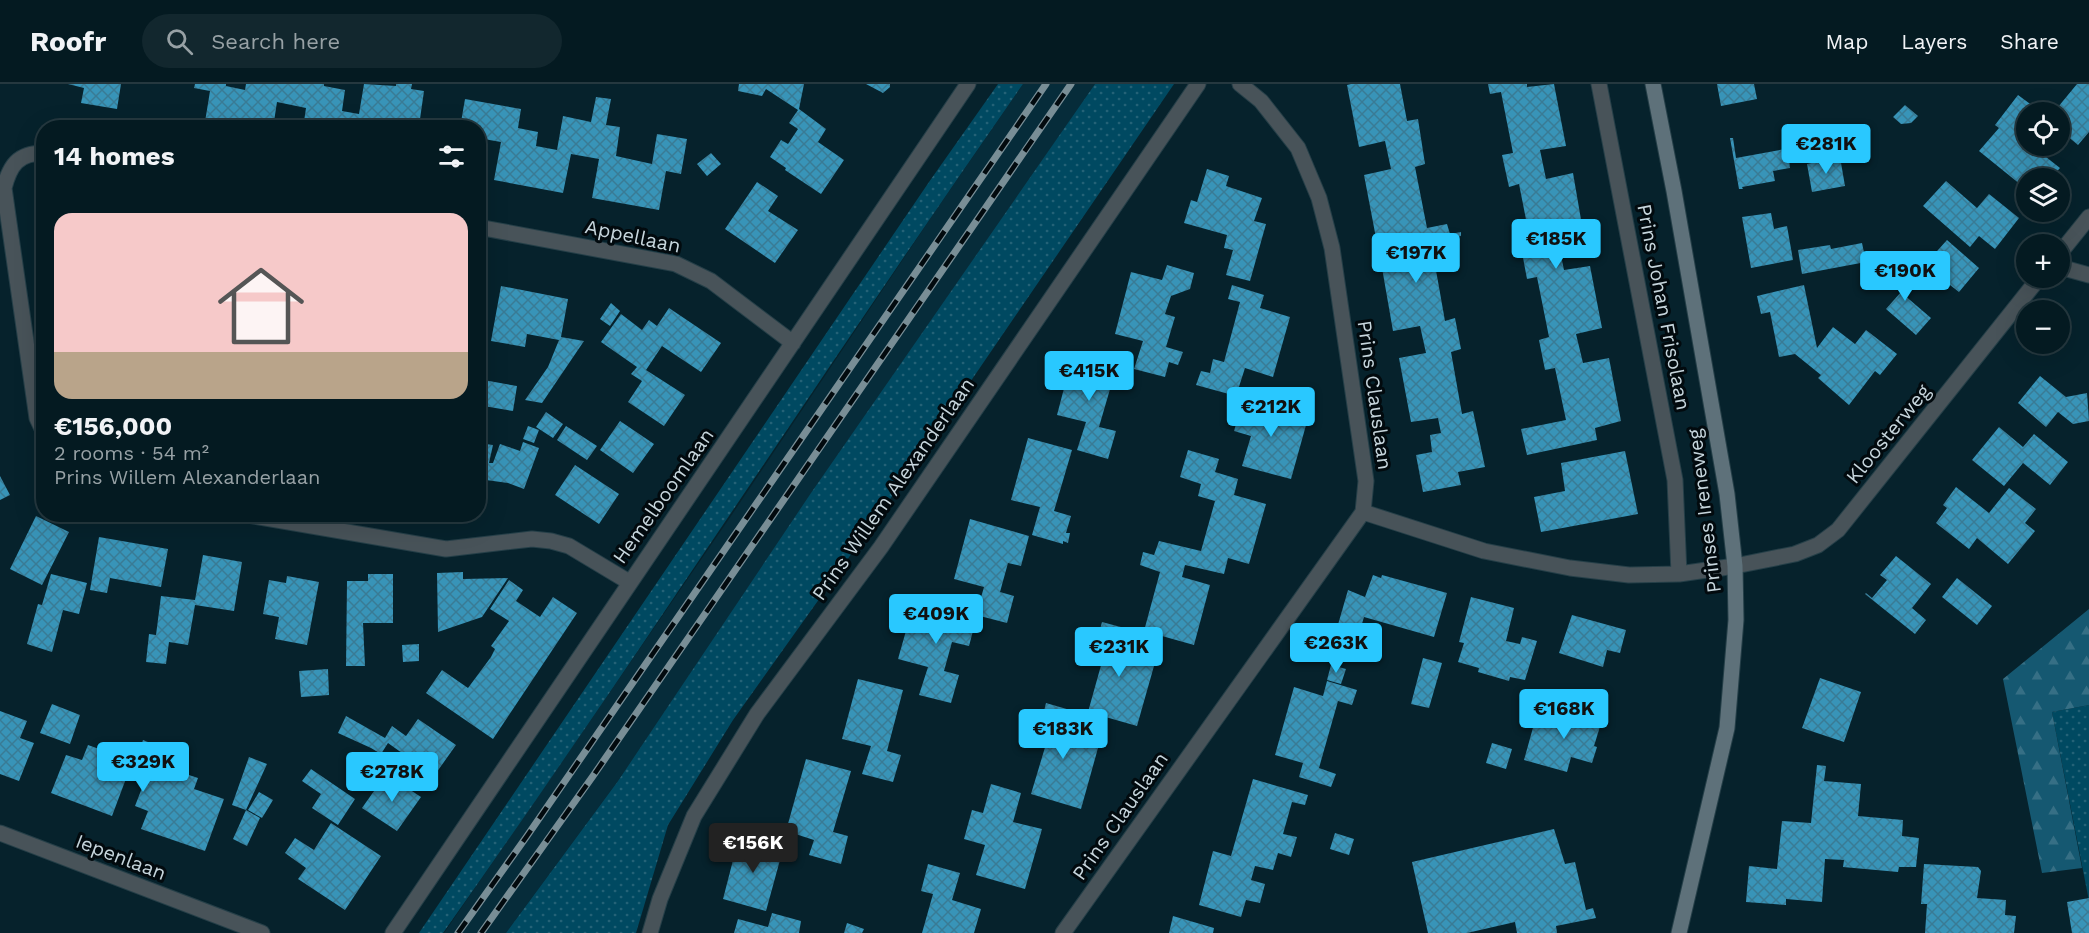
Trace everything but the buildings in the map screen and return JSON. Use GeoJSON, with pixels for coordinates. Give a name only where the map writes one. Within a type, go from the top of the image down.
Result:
{"type":"FeatureCollection","features":[{"type":"Feature","properties":{"kind":"main road","name":"Prinses Ireneweg"},"geometry":{"type":"LineString","coordinates":[[1653,84],[1725,482],[1735,566],[1737,620],[1727,728],[1679,933]]}},
{"type":"Feature","properties":{"kind":"street","name":"Hemelboomlaan"},"geometry":{"type":"LineString","coordinates":[[393,933],[628,582],[794,344],[968,84]]}},
{"type":"Feature","properties":{"kind":"street","name":"Prins Willem Alexanderlaan"},"geometry":{"type":"LineString","coordinates":[[650,933],[660,899],[694,816],[757,714],[881,547],[1198,84]]}},
{"type":"Feature","properties":{"kind":"street","name":"Prins Clauslaan"},"geometry":{"type":"LineString","coordinates":[[1063,933],[1363,512],[1366,481],[1332,248],[1319,198],[1298,148],[1261,101],[1240,84]]}},
{"type":"Feature","properties":{"kind":"street","name":"Prins Johan Frisolaan"},"geometry":{"type":"LineString","coordinates":[[1599,84],[1675,480],[1679,574]]}},
{"type":"Feature","properties":{"kind":"street"},"geometry":{"type":"LineString","coordinates":[[36,154],[5,162],[4,188],[4,201],[36,411]]}},
{"type":"Feature","properties":{"kind":"street"},"geometry":{"type":"LineString","coordinates":[[2070,241],[2089,217]]}},
{"type":"Feature","properties":{"kind":"street","name":"Appellaan"},"geometry":{"type":"LineString","coordinates":[[486,228],[676,264],[711,280],[794,344]]}},
{"type":"Feature","properties":{"kind":"street"},"geometry":{"type":"LineString","coordinates":[[2070,270],[2089,275]]}},
{"type":"Feature","properties":{"kind":"street","name":"Kloosterweg"},"geometry":{"type":"LineString","coordinates":[[1363,512],[1484,551],[1570,568],[1629,575],[1679,574],[1795,554],[1818,545],[1838,530],[2031,288]]}},
{"type":"Feature","properties":{"kind":"street"},"geometry":{"type":"LineString","coordinates":[[289,522],[446,549],[532,539],[551,541],[569,546],[628,582]]}},
{"type":"Feature","properties":{"kind":"street","name":"Iepenlaan"},"geometry":{"type":"LineString","coordinates":[[0,832],[224,927],[262,933]]}},
{"type":"Feature","properties":{"kind":"shaded area"},"geometry":{"type":"Polygon","coordinates":[[[998,84],[1023,84],[590,722],[443,933],[419,933],[929,182],[998,84]]]}},
{"type":"Feature","properties":{"kind":"shaded area"},"geometry":{"type":"Polygon","coordinates":[[[1023,84],[1095,84],[618,781],[506,933],[444,933],[731,516],[1023,84]]]}},
{"type":"Feature","properties":{"kind":"shaded area"},"geometry":{"type":"Polygon","coordinates":[[[1095,84],[1174,84],[884,508],[733,720],[668,825],[636,933],[506,933],[618,781],[811,493],[1095,84]]]}},
{"type":"Feature","properties":{"kind":"shaded area"},"geometry":{"type":"Polygon","coordinates":[[[2089,705],[2089,901],[2052,712],[2089,705]]]}},
{"type":"Feature","properties":{"kind":"green space"},"geometry":{"type":"Polygon","coordinates":[[[2089,609],[2089,705],[2052,712],[2082,868],[2042,873],[2003,679],[2089,609]]]}},
{"type":"Feature","properties":{"kind":"railway"},"geometry":{"type":"LineString","coordinates":[[458,933],[1046,84]]}},
{"type":"Feature","properties":{"kind":"railway"},"geometry":{"type":"LineString","coordinates":[[481,933],[593,776],[1071,84]]}}]}
